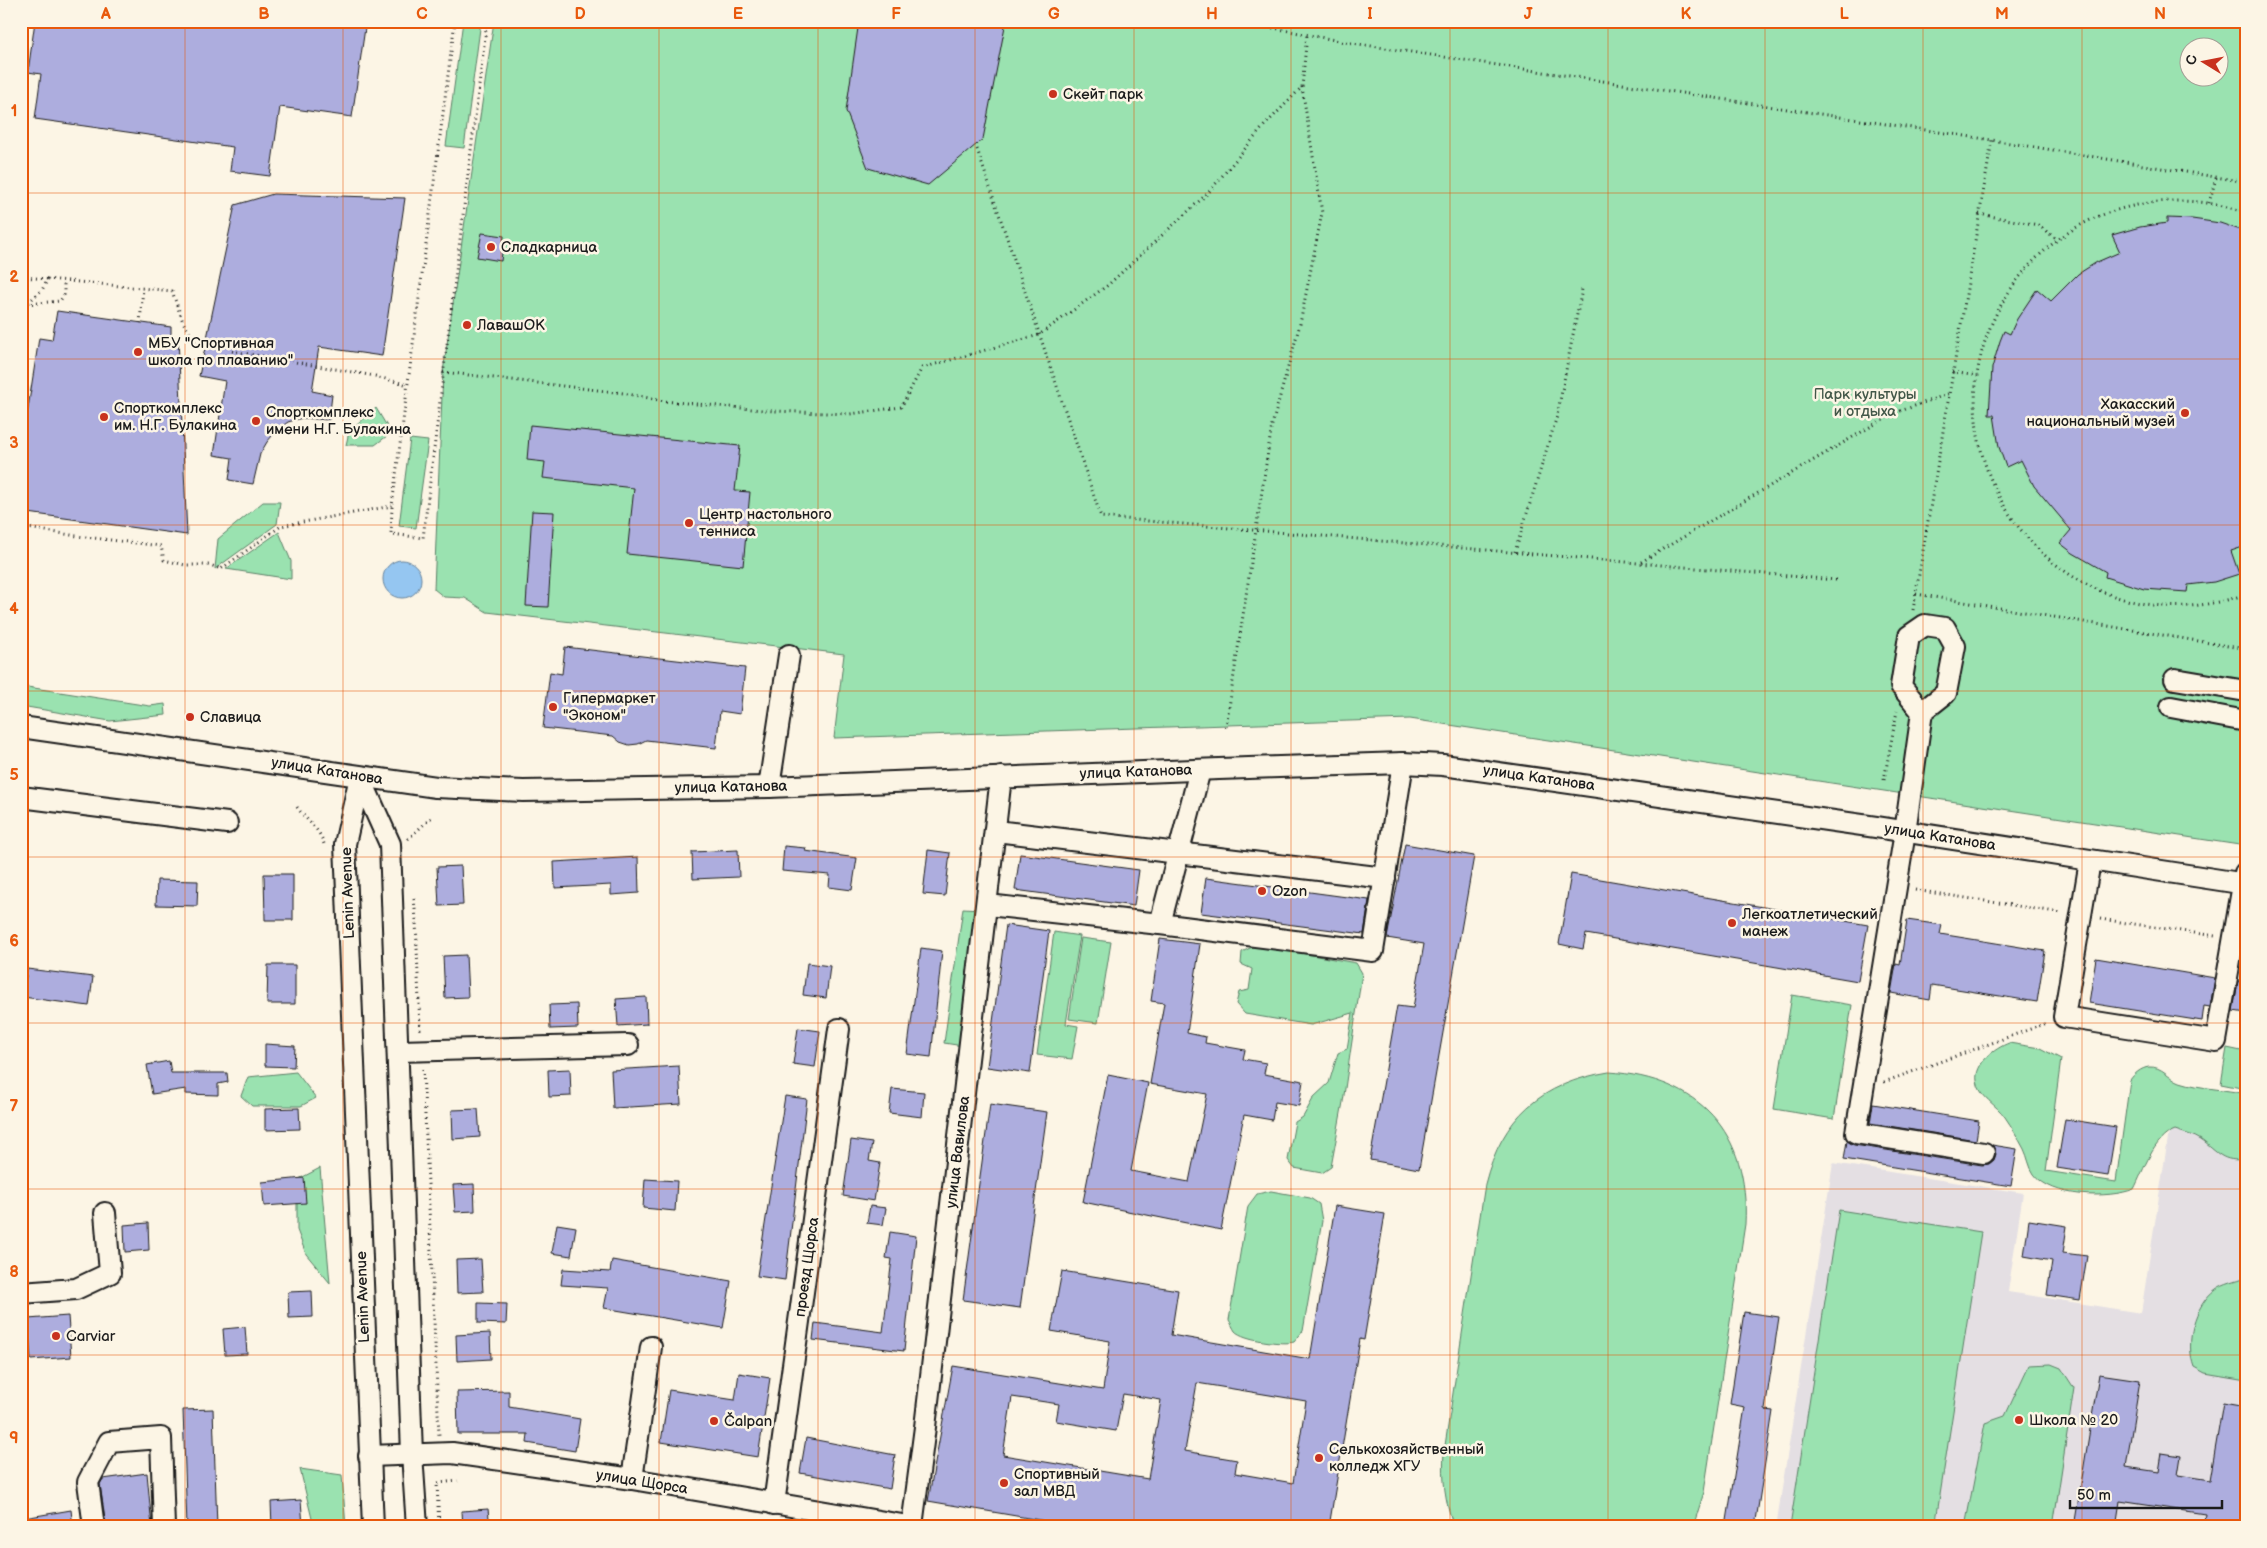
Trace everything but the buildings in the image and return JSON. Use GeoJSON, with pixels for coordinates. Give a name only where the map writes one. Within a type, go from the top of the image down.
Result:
{"type":"FeatureCollection","features":[{"type":"Feature","properties":{"kind":"street"},"geometry":{"type":"LineString","coordinates":[[1922,712],[1901,686],[1909,636],[1925,624],[1945,628],[1955,646],[1946,693],[1922,712],[1906,832],[1856,1133],[1984,1153]]}},
{"type":"Feature","properties":{"kind":"street"},"geometry":{"type":"LineString","coordinates":[[769,787],[788,655]]}},
{"type":"Feature","properties":{"kind":"street"},"geometry":{"type":"LineString","coordinates":[[2175,679],[2246,691]]}},
{"type":"Feature","properties":{"kind":"street"},"geometry":{"type":"LineString","coordinates":[[2171,707],[2246,721]]}},
{"type":"Feature","properties":{"kind":"street","name":"улица Катанова"},"geometry":{"type":"LineString","coordinates":[[21,727],[436,787],[523,791],[769,787],[1403,763],[1443,765],[1906,832],[2090,861],[2245,880]]}},
{"type":"Feature","properties":{"kind":"street"},"geometry":{"type":"LineString","coordinates":[[988,905],[1160,924],[1373,951],[1403,763]]}},
{"type":"Feature","properties":{"kind":"street"},"geometry":{"type":"LineString","coordinates":[[1160,924],[1200,770]]}},
{"type":"Feature","properties":{"kind":"street"},"geometry":{"type":"LineString","coordinates":[[360,776],[390,844],[399,1051],[412,1454],[417,1527]]}},
{"type":"Feature","properties":{"kind":"street","name":"Lenin Avenue"},"geometry":{"type":"LineString","coordinates":[[360,776],[345,844],[373,1527]]}},
{"type":"Feature","properties":{"kind":"street","name":"улица Вавилова"},"geometry":{"type":"LineString","coordinates":[[913,1527],[1002,777]]}},
{"type":"Feature","properties":{"kind":"street"},"geometry":{"type":"LineString","coordinates":[[21,797],[227,823]]}},
{"type":"Feature","properties":{"kind":"street"},"geometry":{"type":"LineString","coordinates":[[996,831],[1385,878]]}},
{"type":"Feature","properties":{"kind":"street"},"geometry":{"type":"LineString","coordinates":[[2090,861],[2064,1016],[2216,1041],[2245,880]]}},
{"type":"Feature","properties":{"kind":"street","name":"проезд Щорса"},"geometry":{"type":"LineString","coordinates":[[774,1504],[840,1029]]}},
{"type":"Feature","properties":{"kind":"street"},"geometry":{"type":"LineString","coordinates":[[399,1051],[628,1045]]}},
{"type":"Feature","properties":{"kind":"street"},"geometry":{"type":"LineString","coordinates":[[21,1293],[76,1289],[110,1273],[105,1213]]}},
{"type":"Feature","properties":{"kind":"street"},"geometry":{"type":"LineString","coordinates":[[632,1479],[651,1348]]}},
{"type":"Feature","properties":{"kind":"street"},"geometry":{"type":"LineString","coordinates":[[94,1527],[88,1482],[108,1442],[161,1438],[164,1527]]}},
{"type":"Feature","properties":{"kind":"street","name":"улица Щорса"},"geometry":{"type":"LineString","coordinates":[[369,1456],[452,1453],[632,1479],[913,1527]]}},
{"type":"Feature","properties":{"kind":"path"},"geometry":{"type":"LineString","coordinates":[[455,21],[392,506],[391,534],[422,538],[487,21]]}},
{"type":"Feature","properties":{"kind":"path"},"geometry":{"type":"LineString","coordinates":[[1238,21],[1345,42],[1992,140],[2246,182]]}},
{"type":"Feature","properties":{"kind":"path"},"geometry":{"type":"LineString","coordinates":[[1226,727],[1272,425],[1300,324],[1322,213],[1302,87],[1307,34]]}},
{"type":"Feature","properties":{"kind":"path"},"geometry":{"type":"LineString","coordinates":[[443,372],[623,393],[664,401],[774,411],[850,414],[901,407],[922,368],[1039,335],[1108,285],[1208,193],[1264,126],[1302,87]]}},
{"type":"Feature","properties":{"kind":"path"},"geometry":{"type":"LineString","coordinates":[[1909,636],[1948,393],[1992,140]]}},
{"type":"Feature","properties":{"kind":"path"},"geometry":{"type":"LineString","coordinates":[[977,149],[1101,517],[1836,580]]}},
{"type":"Feature","properties":{"kind":"path"},"geometry":{"type":"LineString","coordinates":[[2209,203],[2216,178]]}},
{"type":"Feature","properties":{"kind":"path"},"geometry":{"type":"LineString","coordinates":[[2246,213],[2209,203],[2160,201],[2135,205],[2089,221],[2058,240],[2029,266],[2000,306],[1981,352],[1975,402],[1980,452],[1998,499],[2011,520],[2045,557],[2087,585],[2110,595],[2134,602],[2184,606],[2209,604],[2246,594]]}},
{"type":"Feature","properties":{"kind":"path"},"geometry":{"type":"LineString","coordinates":[[1979,214],[2038,225],[2058,240]]}},
{"type":"Feature","properties":{"kind":"path"},"geometry":{"type":"LineString","coordinates":[[21,277],[172,291],[183,322],[197,345],[204,346]]}},
{"type":"Feature","properties":{"kind":"path"},"geometry":{"type":"LineString","coordinates":[[21,309],[42,290],[48,279]]}},
{"type":"Feature","properties":{"kind":"path"},"geometry":{"type":"LineString","coordinates":[[26,304],[60,301],[64,295],[64,281]]}},
{"type":"Feature","properties":{"kind":"path"},"geometry":{"type":"LineString","coordinates":[[140,323],[143,288]]}},
{"type":"Feature","properties":{"kind":"path"},"geometry":{"type":"LineString","coordinates":[[1515,552],[1557,416],[1582,289]]}},
{"type":"Feature","properties":{"kind":"path"},"geometry":{"type":"LineString","coordinates":[[232,352],[375,376],[408,385]]}},
{"type":"Feature","properties":{"kind":"path"},"geometry":{"type":"LineString","coordinates":[[1952,372],[1977,376]]}},
{"type":"Feature","properties":{"kind":"path"},"geometry":{"type":"LineString","coordinates":[[1640,563],[1892,414],[1948,393]]}},
{"type":"Feature","properties":{"kind":"path"},"geometry":{"type":"LineString","coordinates":[[21,527],[76,536],[161,546],[164,560],[185,565],[210,565],[221,569],[281,526],[392,506]]}},
{"type":"Feature","properties":{"kind":"path"},"geometry":{"type":"LineString","coordinates":[[1916,594],[2246,649]]}},
{"type":"Feature","properties":{"kind":"path"},"geometry":{"type":"LineString","coordinates":[[1884,780],[1901,686]]}},
{"type":"Feature","properties":{"kind":"path"},"geometry":{"type":"LineString","coordinates":[[296,807],[320,832],[324,844]]}},
{"type":"Feature","properties":{"kind":"path"},"geometry":{"type":"LineString","coordinates":[[406,841],[433,816]]}},
{"type":"Feature","properties":{"kind":"path"},"geometry":{"type":"LineString","coordinates":[[412,890],[416,919],[439,1436],[447,1439]]}},
{"type":"Feature","properties":{"kind":"path"},"geometry":{"type":"LineString","coordinates":[[1863,1090],[2064,1016]]}},
{"type":"Feature","properties":{"kind":"path"},"geometry":{"type":"LineString","coordinates":[[439,1527],[437,1483],[458,1481]]}},
{"type":"Feature","properties":{"kind":"shaded area","name":"Школа № 20"},"geometry":{"type":"Polygon","coordinates":[[[2174,1099],[2246,1111],[2246,1527],[1776,1527],[1833,1163],[2023,1193],[2008,1292],[2141,1313],[2174,1099]]]}},
{"type":"Feature","properties":{"kind":"green space"},"geometry":{"type":"Polygon","coordinates":[[[463,21],[481,21],[464,148],[446,146],[463,21]]]}},
{"type":"Feature","properties":{"kind":"green space","name":"Парк культуры и отдыха"},"geometry":{"type":"Polygon","coordinates":[[[494,21],[2246,21],[2246,846],[1410,719],[834,738],[844,654],[487,612],[465,598],[444,597],[434,589],[443,372],[494,21]]]}},
{"type":"Feature","properties":{"kind":"green space"},"geometry":{"type":"Polygon","coordinates":[[[376,408],[391,433],[375,445],[346,445],[349,432],[376,408]]]}},
{"type":"Feature","properties":{"kind":"green space"},"geometry":{"type":"Polygon","coordinates":[[[410,439],[428,441],[416,528],[399,526],[410,439]]]}},
{"type":"Feature","properties":{"kind":"green space"},"geometry":{"type":"Polygon","coordinates":[[[263,502],[280,502],[277,524],[215,569],[218,539],[263,502]]]}},
{"type":"Feature","properties":{"kind":"green space"},"geometry":{"type":"Polygon","coordinates":[[[279,532],[291,561],[291,579],[226,569],[279,532]]]}},
{"type":"Feature","properties":{"kind":"green space"},"geometry":{"type":"Polygon","coordinates":[[[21,686],[150,706],[165,704],[166,715],[110,721],[21,706],[21,686]]]}},
{"type":"Feature","properties":{"kind":"green space"},"geometry":{"type":"Polygon","coordinates":[[[963,908],[981,909],[963,1046],[944,1043],[963,908]]]}},
{"type":"Feature","properties":{"kind":"green space"},"geometry":{"type":"Polygon","coordinates":[[[1054,932],[1080,936],[1066,1024],[1078,1026],[1072,1059],[1037,1055],[1054,932]]]}},
{"type":"Feature","properties":{"kind":"green space"},"geometry":{"type":"Polygon","coordinates":[[[1081,938],[1111,942],[1098,1023],[1069,1019],[1081,938]]]}},
{"type":"Feature","properties":{"kind":"green space"},"geometry":{"type":"Polygon","coordinates":[[[1256,945],[1356,963],[1362,973],[1343,1102],[1331,1167],[1322,1173],[1294,1168],[1288,1160],[1295,1122],[1303,1117],[1314,1097],[1329,1083],[1338,1053],[1347,1049],[1353,1013],[1311,1025],[1245,1014],[1236,1004],[1239,992],[1249,990],[1252,969],[1241,964],[1242,952],[1256,945]]]}},
{"type":"Feature","properties":{"kind":"green space"},"geometry":{"type":"Polygon","coordinates":[[[1792,995],[1852,1005],[1834,1119],[1774,1109],[1792,995]]]}},
{"type":"Feature","properties":{"kind":"green space"},"geometry":{"type":"Polygon","coordinates":[[[2009,1043],[2040,1048],[2061,1059],[2046,1171],[2116,1182],[2130,1080],[2138,1072],[2149,1067],[2158,1068],[2180,1082],[2246,1094],[2246,1159],[2238,1160],[2221,1156],[2198,1138],[2175,1130],[2167,1134],[2155,1147],[2134,1189],[2096,1195],[2067,1192],[2053,1188],[2042,1182],[2034,1174],[2024,1149],[2010,1125],[2002,1113],[1978,1087],[1977,1075],[1982,1063],[1992,1053],[2009,1043]]]}},
{"type":"Feature","properties":{"kind":"green space"},"geometry":{"type":"Polygon","coordinates":[[[2227,1048],[2246,1052],[2246,1089],[2221,1084],[2227,1048]]]}},
{"type":"Feature","properties":{"kind":"green space"},"geometry":{"type":"Polygon","coordinates":[[[296,1072],[316,1098],[301,1106],[252,1106],[241,1096],[248,1077],[296,1072]]]}},
{"type":"Feature","properties":{"kind":"green space"},"geometry":{"type":"Polygon","coordinates":[[[1609,1072],[1641,1076],[1669,1085],[1693,1098],[1713,1116],[1728,1137],[1739,1162],[1744,1191],[1745,1224],[1704,1492],[1693,1527],[1454,1527],[1445,1490],[1444,1452],[1485,1184],[1492,1160],[1514,1122],[1528,1107],[1544,1095],[1563,1085],[1585,1077],[1609,1072]]]}},
{"type":"Feature","properties":{"kind":"green space"},"geometry":{"type":"Polygon","coordinates":[[[320,1168],[330,1283],[306,1254],[297,1230],[297,1180],[320,1168]]]}},
{"type":"Feature","properties":{"kind":"green space"},"geometry":{"type":"Polygon","coordinates":[[[1271,1191],[1310,1198],[1319,1204],[1322,1221],[1303,1331],[1294,1342],[1289,1343],[1263,1341],[1246,1337],[1235,1331],[1229,1320],[1248,1206],[1257,1194],[1271,1191]]]}},
{"type":"Feature","properties":{"kind":"green space"},"geometry":{"type":"Polygon","coordinates":[[[1839,1210],[1981,1232],[1935,1527],[1790,1527],[1839,1210]]]}},
{"type":"Feature","properties":{"kind":"green space"},"geometry":{"type":"Polygon","coordinates":[[[2246,1277],[2246,1380],[2205,1373],[2194,1367],[2191,1357],[2191,1336],[2197,1314],[2208,1296],[2216,1289],[2246,1277]]]}},
{"type":"Feature","properties":{"kind":"green space"},"geometry":{"type":"Polygon","coordinates":[[[2051,1364],[2061,1368],[2074,1388],[2053,1527],[1965,1527],[1985,1423],[2005,1416],[2029,1365],[2051,1364]]]}},
{"type":"Feature","properties":{"kind":"green space"},"geometry":{"type":"Polygon","coordinates":[[[300,1469],[342,1475],[346,1527],[314,1527],[300,1469]]]}},
{"type":"Feature","properties":{"kind":"water"},"geometry":{"type":"Polygon","coordinates":[[[402,560],[416,565],[421,579],[416,593],[402,598],[388,593],[383,579],[388,565],[402,560]]]}},
{"type":"Feature","properties":{"kind":"place","name":"Скейт парк"},"geometry":{"type":"Point","coordinates":[1053,94]}},
{"type":"Feature","properties":{"kind":"place","name":"Сладкарница"},"geometry":{"type":"Point","coordinates":[491,247]}},
{"type":"Feature","properties":{"kind":"place","name":"ЛавашOK"},"geometry":{"type":"Point","coordinates":[467,325]}},
{"type":"Feature","properties":{"kind":"place","name":"МБУ \"Спортивная школа по плаванию\""},"geometry":{"type":"Point","coordinates":[138,352]}},
{"type":"Feature","properties":{"kind":"place","name":"Хакасский национальный музей"},"geometry":{"type":"Point","coordinates":[2185,413]}},
{"type":"Feature","properties":{"kind":"place","name":"Спорткомплекс им. Н.Г. Булакина"},"geometry":{"type":"Point","coordinates":[104,417]}},
{"type":"Feature","properties":{"kind":"place","name":"Спорткомплекс имени Н.Г. Булакина"},"geometry":{"type":"Point","coordinates":[256,421]}},
{"type":"Feature","properties":{"kind":"place","name":"Центр настольного тенниса"},"geometry":{"type":"Point","coordinates":[689,523]}},
{"type":"Feature","properties":{"kind":"place","name":"Гипермаркет \"Эконом\""},"geometry":{"type":"Point","coordinates":[553,707]}},
{"type":"Feature","properties":{"kind":"place","name":"Славица"},"geometry":{"type":"Point","coordinates":[190,717]}},
{"type":"Feature","properties":{"kind":"place","name":"Ozon"},"geometry":{"type":"Point","coordinates":[1262,891]}},
{"type":"Feature","properties":{"kind":"place","name":"Легкоатлетический манеж"},"geometry":{"type":"Point","coordinates":[1732,923]}},
{"type":"Feature","properties":{"kind":"place","name":"Carviar"},"geometry":{"type":"Point","coordinates":[56,1336]}},
{"type":"Feature","properties":{"kind":"place","name":"Школа № 20"},"geometry":{"type":"Point","coordinates":[2019,1420]}},
{"type":"Feature","properties":{"kind":"place","name":"Čalpan"},"geometry":{"type":"Point","coordinates":[714,1421]}},
{"type":"Feature","properties":{"kind":"place","name":"Селькохозяйственный колледж ХГУ"},"geometry":{"type":"Point","coordinates":[1319,1458]}},
{"type":"Feature","properties":{"kind":"place","name":"Спортивный зал МВД"},"geometry":{"type":"Point","coordinates":[1004,1483]}}]}
